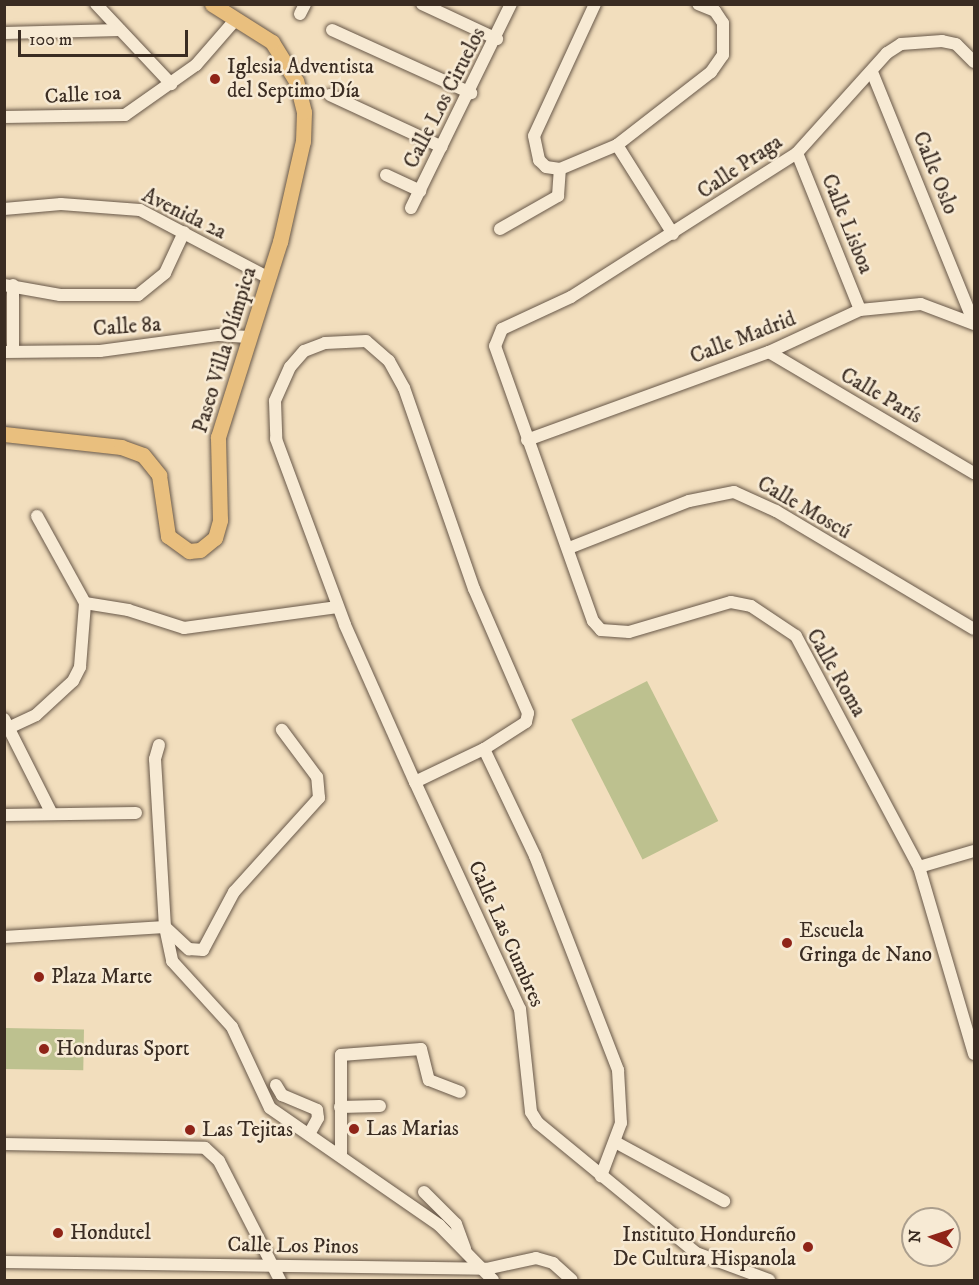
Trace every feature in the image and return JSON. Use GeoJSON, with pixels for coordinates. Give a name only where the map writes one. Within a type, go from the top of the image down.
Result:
{"type":"FeatureCollection","features":[{"type":"Feature","properties":{"kind":"main road","name":"Paseo Villa Olímpica"},"geometry":{"type":"LineString","coordinates":[[4,434],[121,447],[143,455],[159,475],[168,536],[178,546],[200,550],[218,530],[216,447],[269,278],[294,189],[304,112],[281,54],[260,32],[212,4]]}},
{"type":"Feature","properties":{"kind":"street"},"geometry":{"type":"LineString","coordinates":[[96,4],[171,84]]}},
{"type":"Feature","properties":{"kind":"street"},"geometry":{"type":"LineString","coordinates":[[422,4],[497,39]]}},
{"type":"Feature","properties":{"kind":"street","name":"Calle Los Ciruelos"},"geometry":{"type":"LineString","coordinates":[[411,208],[471,93],[512,4]]}},
{"type":"Feature","properties":{"kind":"street"},"geometry":{"type":"LineString","coordinates":[[595,4],[534,136],[539,160],[546,167],[560,170],[617,145],[711,72],[723,55],[723,22],[715,11],[698,4]]}},
{"type":"Feature","properties":{"kind":"street","name":"Calle 10a"},"geometry":{"type":"LineString","coordinates":[[4,117],[121,116],[196,65],[236,19]]}},
{"type":"Feature","properties":{"kind":"street"},"geometry":{"type":"LineString","coordinates":[[4,33],[120,30]]}},
{"type":"Feature","properties":{"kind":"street"},"geometry":{"type":"LineString","coordinates":[[332,30],[471,93]]}},
{"type":"Feature","properties":{"kind":"street","name":"Calle Praga"},"geometry":{"type":"LineString","coordinates":[[502,329],[570,297],[673,234],[797,153],[887,53],[923,40],[956,45],[975,62]]}},
{"type":"Feature","properties":{"kind":"street","name":"Calle Oslo"},"geometry":{"type":"LineString","coordinates":[[872,72],[975,324]]}},
{"type":"Feature","properties":{"kind":"street"},"geometry":{"type":"LineString","coordinates":[[330,95],[442,147]]}},
{"type":"Feature","properties":{"kind":"street"},"geometry":{"type":"LineString","coordinates":[[617,145],[673,234]]}},
{"type":"Feature","properties":{"kind":"street","name":"Calle Lisboa"},"geometry":{"type":"LineString","coordinates":[[797,153],[860,310]]}},
{"type":"Feature","properties":{"kind":"street"},"geometry":{"type":"LineString","coordinates":[[500,229],[558,196],[560,170]]}},
{"type":"Feature","properties":{"kind":"street"},"geometry":{"type":"LineString","coordinates":[[386,175],[420,191]]}},
{"type":"Feature","properties":{"kind":"street","name":"Avenida 2a"},"geometry":{"type":"LineString","coordinates":[[4,209],[61,204],[124,207],[184,232],[269,278]]}},
{"type":"Feature","properties":{"kind":"street"},"geometry":{"type":"LineString","coordinates":[[9,352],[9,285],[60,295],[138,295],[165,273],[184,232]]}},
{"type":"Feature","properties":{"kind":"street","name":"Calle Madrid"},"geometry":{"type":"LineString","coordinates":[[527,440],[769,352],[860,310],[921,304],[975,324]]}},
{"type":"Feature","properties":{"kind":"street","name":"Calle Roma"},"geometry":{"type":"LineString","coordinates":[[502,329],[496,337],[496,359],[569,548],[593,621],[611,634],[730,602],[751,606],[796,636],[919,867],[975,1054]]}},
{"type":"Feature","properties":{"kind":"street","name":"Calle 8a"},"geometry":{"type":"LineString","coordinates":[[9,352],[100,351],[219,335],[251,337]]}},
{"type":"Feature","properties":{"kind":"street","name":"Calle Las Cumbres"},"geometry":{"type":"LineString","coordinates":[[415,782],[484,749],[526,722],[528,713],[474,589],[404,388],[378,350],[359,340],[313,347],[296,358],[273,414],[276,439],[338,607],[415,782],[520,1010],[531,1112],[601,1176],[696,1253],[769,1281]]}},
{"type":"Feature","properties":{"kind":"street","name":"Calle París"},"geometry":{"type":"LineString","coordinates":[[769,352],[975,473]]}},
{"type":"Feature","properties":{"kind":"street","name":"Calle Moscú"},"geometry":{"type":"LineString","coordinates":[[569,548],[689,501],[734,492],[776,511],[975,629]]}},
{"type":"Feature","properties":{"kind":"street"},"geometry":{"type":"LineString","coordinates":[[37,516],[85,603],[80,667],[73,681],[36,715],[6,726],[52,814]]}},
{"type":"Feature","properties":{"kind":"street"},"geometry":{"type":"LineString","coordinates":[[85,603],[128,610],[184,628],[338,607]]}},
{"type":"Feature","properties":{"kind":"street"},"geometry":{"type":"LineString","coordinates":[[4,937],[165,927],[189,949],[203,950],[234,892],[319,798],[317,777],[282,730]]}},
{"type":"Feature","properties":{"kind":"street"},"geometry":{"type":"LineString","coordinates":[[159,746],[154,759],[165,927],[172,961],[232,1027],[270,1108],[341,1154],[439,1225],[486,1269],[493,1281]]}},
{"type":"Feature","properties":{"kind":"street"},"geometry":{"type":"LineString","coordinates":[[484,749],[535,856],[611,1047],[622,1104],[616,1143],[601,1176]]}},
{"type":"Feature","properties":{"kind":"street"},"geometry":{"type":"LineString","coordinates":[[4,815],[136,813]]}},
{"type":"Feature","properties":{"kind":"street"},"geometry":{"type":"LineString","coordinates":[[919,867],[975,851]]}},
{"type":"Feature","properties":{"kind":"street"},"geometry":{"type":"LineString","coordinates":[[341,1154],[339,1060],[346,1052],[421,1049],[429,1080],[460,1092]]}},
{"type":"Feature","properties":{"kind":"street"},"geometry":{"type":"LineString","coordinates":[[276,1085],[282,1095],[317,1110],[318,1118],[309,1134]]}},
{"type":"Feature","properties":{"kind":"street"},"geometry":{"type":"LineString","coordinates":[[340,1107],[380,1106]]}},
{"type":"Feature","properties":{"kind":"street"},"geometry":{"type":"LineString","coordinates":[[616,1143],[724,1201]]}},
{"type":"Feature","properties":{"kind":"street"},"geometry":{"type":"LineString","coordinates":[[4,1144],[205,1148],[219,1161],[280,1281]]}},
{"type":"Feature","properties":{"kind":"street"},"geometry":{"type":"LineString","coordinates":[[424,1192],[456,1224],[465,1250]]}},
{"type":"Feature","properties":{"kind":"street","name":"Calle Los Pinos"},"geometry":{"type":"LineString","coordinates":[[4,1262],[486,1269],[545,1259],[572,1281]]}},
{"type":"Feature","properties":{"kind":"green space"},"geometry":{"type":"Polygon","coordinates":[[[647,681],[718,821],[643,859],[571,720],[647,681]]]}},
{"type":"Feature","properties":{"kind":"green space","name":"Honduras Sport"},"geometry":{"type":"Polygon","coordinates":[[[5,1028],[84,1029],[83,1070],[4,1069],[5,1028]]]}},
{"type":"Feature","properties":{"kind":"place","name":"Iglesia Adventista del Septimo Día"},"geometry":{"type":"Point","coordinates":[215,79]}},
{"type":"Feature","properties":{"kind":"place","name":"Escuela Gringa de Nano"},"geometry":{"type":"Point","coordinates":[787,943]}},
{"type":"Feature","properties":{"kind":"place","name":"Plaza Marte"},"geometry":{"type":"Point","coordinates":[39,977]}},
{"type":"Feature","properties":{"kind":"place","name":"Honduras Sport"},"geometry":{"type":"Point","coordinates":[44,1049]}},
{"type":"Feature","properties":{"kind":"place","name":"Las Marias"},"geometry":{"type":"Point","coordinates":[354,1129]}},
{"type":"Feature","properties":{"kind":"place","name":"Las Tejitas"},"geometry":{"type":"Point","coordinates":[190,1130]}},
{"type":"Feature","properties":{"kind":"place","name":"Hondutel"},"geometry":{"type":"Point","coordinates":[58,1233]}},
{"type":"Feature","properties":{"kind":"place","name":"Instituto Hondureño De Cultura Hispanola"},"geometry":{"type":"Point","coordinates":[808,1247]}}]}
